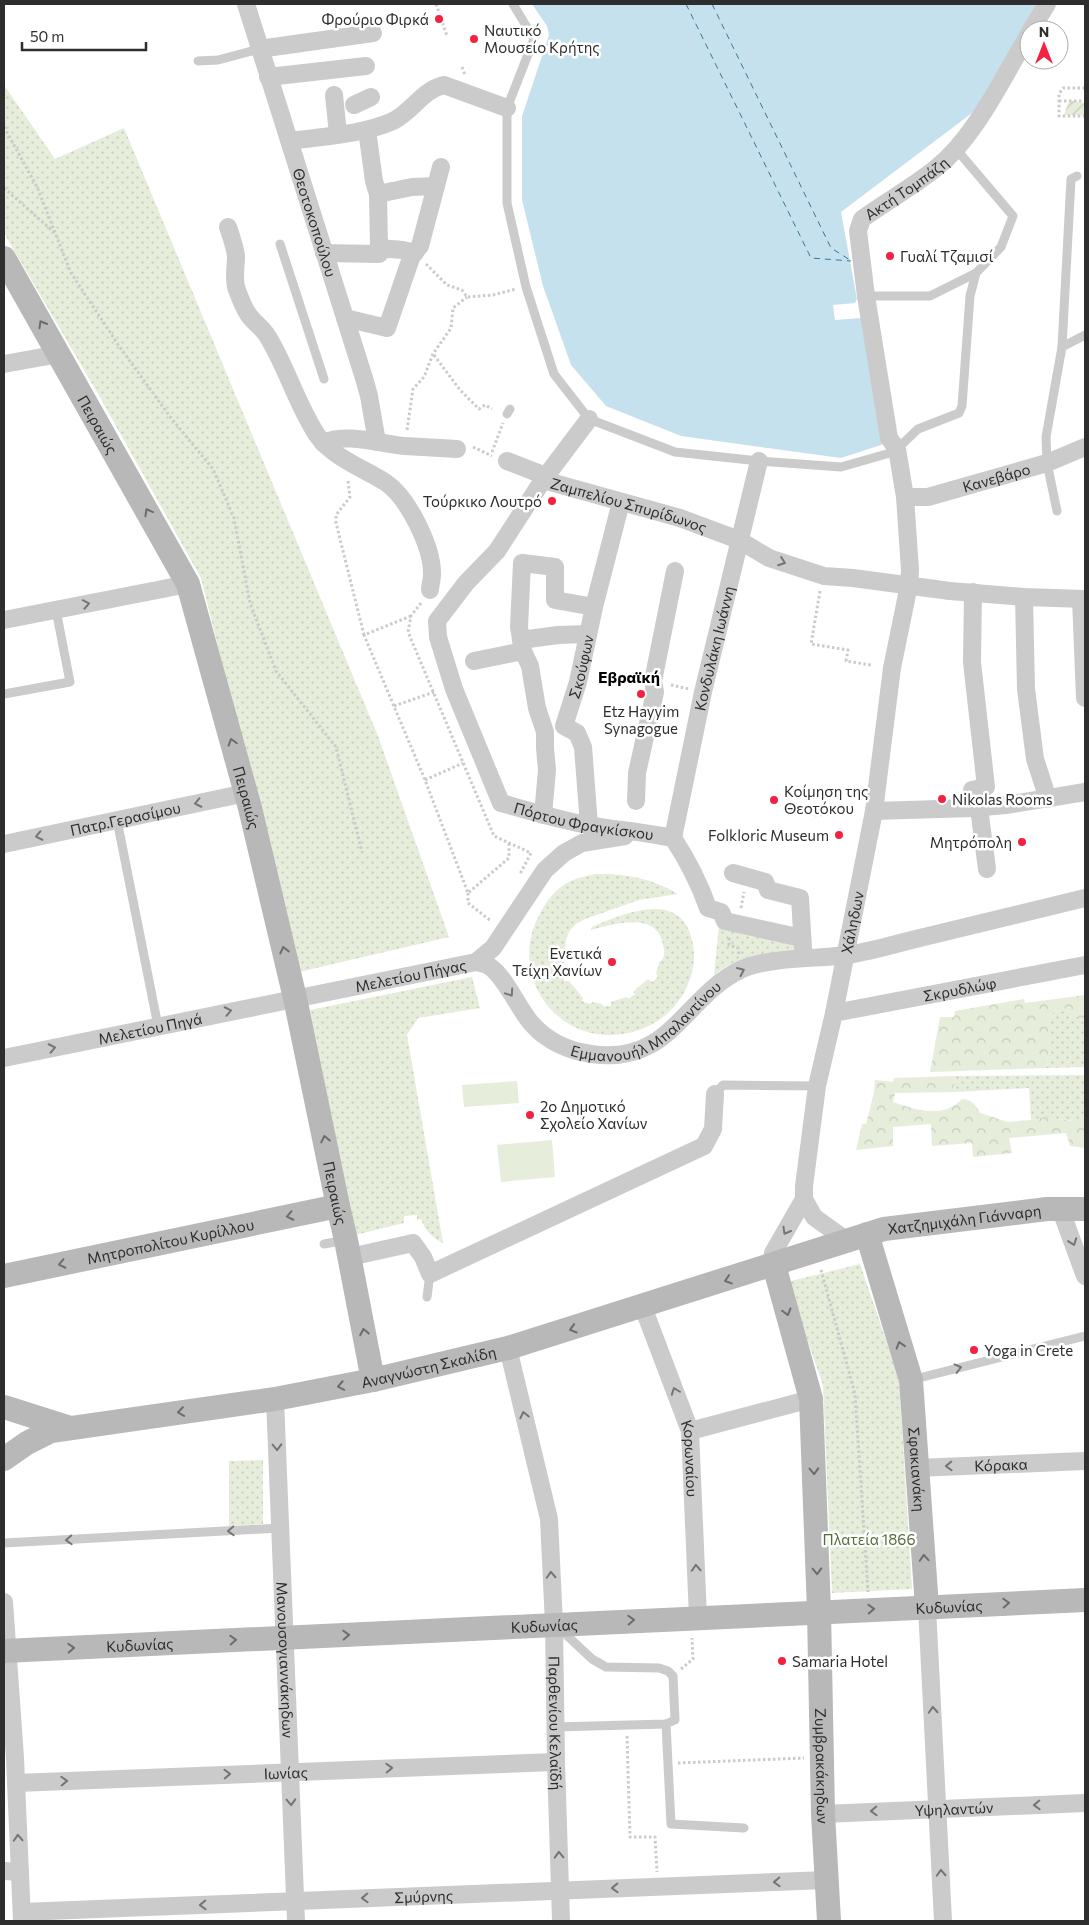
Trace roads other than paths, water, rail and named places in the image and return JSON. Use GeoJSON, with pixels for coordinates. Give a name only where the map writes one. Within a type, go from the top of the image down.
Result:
{"type":"FeatureCollection","features":[{"type":"Feature","properties":{"kind":"main road","name":"Πειραιώς"},"geometry":{"type":"LineString","coordinates":[[4,258],[188,584],[246,792],[295,998],[338,1206],[340,1247],[373,1380]]}},
{"type":"Feature","properties":{"kind":"main road","name":"Μητροπολίτου Κυρίλλου"},"geometry":{"type":"LineString","coordinates":[[4,1276],[338,1206]]}},
{"type":"Feature","properties":{"kind":"main road","name":"Χατζημιχάλη Γιάνναρη"},"geometry":{"type":"LineString","coordinates":[[857,1237],[898,1227],[1060,1208],[1085,1209]]}},
{"type":"Feature","properties":{"kind":"main road","name":"Αναγνώστη Σκαλίδη"},"geometry":{"type":"LineString","coordinates":[[4,1459],[27,1443],[50,1431],[67,1427],[275,1399],[373,1380],[508,1348],[643,1307],[857,1237]]}},
{"type":"Feature","properties":{"kind":"main road","name":"Σφακιανάκη"},"geometry":{"type":"LineString","coordinates":[[857,1237],[911,1380],[928,1607]]}},
{"type":"Feature","properties":{"kind":"main road","name":"Ζυμβρακάκηδων"},"geometry":{"type":"LineString","coordinates":[[774,1265],[811,1399],[819,1612],[823,1814],[828,1921]]}},
{"type":"Feature","properties":{"kind":"main road"},"geometry":{"type":"LineString","coordinates":[[4,1407],[67,1427]]}},
{"type":"Feature","properties":{"kind":"main road","name":"Κυδωνίας"},"geometry":{"type":"LineString","coordinates":[[5,1651],[1085,1600]]}},
{"type":"Feature","properties":{"kind":"street","name":"Θεοτοκοπούλου"},"geometry":{"type":"LineString","coordinates":[[246,4],[370,396],[377,442]]}},
{"type":"Feature","properties":{"kind":"street"},"geometry":{"type":"LineString","coordinates":[[1037,20],[1047,4]]}},
{"type":"Feature","properties":{"kind":"street"},"geometry":{"type":"LineString","coordinates":[[259,49],[373,33]]}},
{"type":"Feature","properties":{"kind":"street","name":"Ακτή Τομπάζη"},"geometry":{"type":"LineString","coordinates":[[905,497],[897,449],[889,438],[866,296],[858,231],[862,219],[936,169],[956,149],[976,123],[1019,51]]}},
{"type":"Feature","properties":{"kind":"street"},"geometry":{"type":"LineString","coordinates":[[268,77],[366,66]]}},
{"type":"Feature","properties":{"kind":"street"},"geometry":{"type":"LineString","coordinates":[[290,140],[368,130],[395,120],[428,91],[444,85],[507,108]]}},
{"type":"Feature","properties":{"kind":"street"},"geometry":{"type":"LineString","coordinates":[[338,134],[340,103],[371,97]]}},
{"type":"Feature","properties":{"kind":"street"},"geometry":{"type":"LineString","coordinates":[[324,252],[379,254],[378,194],[374,181],[368,130]]}},
{"type":"Feature","properties":{"kind":"street"},"geometry":{"type":"LineString","coordinates":[[345,318],[387,328],[412,255],[420,246],[441,167]]}},
{"type":"Feature","properties":{"kind":"street"},"geometry":{"type":"LineString","coordinates":[[378,194],[436,186]]}},
{"type":"Feature","properties":{"kind":"street"},"geometry":{"type":"LineString","coordinates":[[228,227],[236,255],[234,274],[237,289],[248,314],[268,336],[288,380],[317,435],[324,443],[349,462],[365,469],[388,484],[406,504],[418,525],[429,553],[432,575],[430,590]]}},
{"type":"Feature","properties":{"kind":"street"},"geometry":{"type":"LineString","coordinates":[[379,248],[415,253]]}},
{"type":"Feature","properties":{"kind":"street"},"geometry":{"type":"LineString","coordinates":[[4,364],[59,354]]}},
{"type":"Feature","properties":{"kind":"street"},"geometry":{"type":"LineString","coordinates":[[543,480],[589,420]]}},
{"type":"Feature","properties":{"kind":"street"},"geometry":{"type":"LineString","coordinates":[[324,443],[333,439],[457,449]]}},
{"type":"Feature","properties":{"kind":"street","name":"Κανεβάρο"},"geometry":{"type":"LineString","coordinates":[[905,497],[928,497],[1047,463],[1085,447]]}},
{"type":"Feature","properties":{"kind":"street","name":"Ζαμπελίου Σπυρίδωνος"},"geometry":{"type":"LineString","coordinates":[[499,458],[538,473],[543,480],[680,518],[739,540],[768,558],[824,576],[950,591],[1024,597],[1083,599]]}},
{"type":"Feature","properties":{"kind":"street","name":"Κονδυλάκη Ιωάννη"},"geometry":{"type":"LineString","coordinates":[[673,838],[703,692],[759,461]]}},
{"type":"Feature","properties":{"kind":"street","name":"Πόρτου Φραγκίσκου"},"geometry":{"type":"LineString","coordinates":[[543,480],[497,551],[450,602],[437,621],[438,637],[454,689],[502,803],[542,815],[589,825],[673,838],[696,876],[708,908],[720,912],[725,921],[802,938]]}},
{"type":"Feature","properties":{"kind":"street","name":"Χάληδων"},"geometry":{"type":"LineString","coordinates":[[804,1199],[805,1173],[817,1086],[834,1013],[874,811],[892,668],[909,585],[910,570],[905,497]]}},
{"type":"Feature","properties":{"kind":"street","name":"Σκούφων"},"geometry":{"type":"LineString","coordinates":[[564,726],[578,682],[594,607],[621,502]]}},
{"type":"Feature","properties":{"kind":"street"},"geometry":{"type":"LineString","coordinates":[[542,815],[547,770],[544,748],[537,734],[537,708],[530,666],[522,646],[511,590],[522,563],[555,567],[555,600],[594,607]]}},
{"type":"Feature","properties":{"kind":"street"},"geometry":{"type":"LineString","coordinates":[[636,801],[637,772],[655,692],[653,680],[675,571]]}},
{"type":"Feature","properties":{"kind":"street"},"geometry":{"type":"LineString","coordinates":[[4,620],[188,584]]}},
{"type":"Feature","properties":{"kind":"street"},"geometry":{"type":"LineString","coordinates":[[973,592],[972,662],[986,787],[972,790],[987,869]]}},
{"type":"Feature","properties":{"kind":"street"},"geometry":{"type":"LineString","coordinates":[[1024,597],[1026,688],[1035,759],[1048,799]]}},
{"type":"Feature","properties":{"kind":"street"},"geometry":{"type":"LineString","coordinates":[[1083,599],[1085,692]]}},
{"type":"Feature","properties":{"kind":"street"},"geometry":{"type":"LineString","coordinates":[[474,661],[558,635],[588,634]]}},
{"type":"Feature","properties":{"kind":"street"},"geometry":{"type":"LineString","coordinates":[[537,734],[564,726],[577,733],[583,747],[589,825]]}},
{"type":"Feature","properties":{"kind":"street","name":"Πατρ.Γερασίμου"},"geometry":{"type":"LineString","coordinates":[[4,844],[246,792]]}},
{"type":"Feature","properties":{"kind":"street"},"geometry":{"type":"LineString","coordinates":[[874,811],[976,808],[1085,793]]}},
{"type":"Feature","properties":{"kind":"street","name":"Μελετίου Πήγας"},"geometry":{"type":"LineString","coordinates":[[295,998],[476,962],[493,948],[545,870],[564,853],[577,845],[596,840],[650,833]]}},
{"type":"Feature","properties":{"kind":"street"},"geometry":{"type":"LineString","coordinates":[[733,873],[765,882],[768,890],[800,898],[803,959]]}},
{"type":"Feature","properties":{"kind":"street","name":"Εμμανουήλ Μπαλαντίνου"},"geometry":{"type":"LineString","coordinates":[[476,962],[488,965],[496,972],[530,1023],[543,1034],[572,1050],[606,1056],[631,1052],[662,1038],[708,992],[742,969],[803,959],[846,955],[1085,898]]}},
{"type":"Feature","properties":{"kind":"street","name":"Σκρυδλώφ"},"geometry":{"type":"LineString","coordinates":[[834,1013],[1085,965]]}},
{"type":"Feature","properties":{"kind":"street","name":"Μελετίου Πηγά"},"geometry":{"type":"LineString","coordinates":[[4,1058],[295,998]]}},
{"type":"Feature","properties":{"kind":"street"},"geometry":{"type":"LineString","coordinates":[[340,1247],[412,1243],[423,1256],[430,1274],[704,1146],[713,1129],[715,1094]]}},
{"type":"Feature","properties":{"kind":"street"},"geometry":{"type":"LineString","coordinates":[[804,1199],[814,1217],[857,1237]]}},
{"type":"Feature","properties":{"kind":"street"},"geometry":{"type":"LineString","coordinates":[[774,1265],[773,1253],[804,1199]]}},
{"type":"Feature","properties":{"kind":"street"},"geometry":{"type":"LineString","coordinates":[[1060,1208],[1085,1276]]}},
{"type":"Feature","properties":{"kind":"street","name":"Κορωναίου"},"geometry":{"type":"LineString","coordinates":[[643,1307],[690,1431],[695,1617]]}},
{"type":"Feature","properties":{"kind":"street","name":"Παρθενίου Κελαϊδή"},"geometry":{"type":"LineString","coordinates":[[508,1348],[549,1519],[554,1624],[561,1921]]}},
{"type":"Feature","properties":{"kind":"street","name":"Μανουσογιαννάκηδων"},"geometry":{"type":"LineString","coordinates":[[275,1399],[296,1921]]}},
{"type":"Feature","properties":{"kind":"street"},"geometry":{"type":"LineString","coordinates":[[690,1431],[811,1399]]}},
{"type":"Feature","properties":{"kind":"street","name":"Κόρακα"},"geometry":{"type":"LineString","coordinates":[[917,1468],[1085,1461]]}},
{"type":"Feature","properties":{"kind":"street"},"geometry":{"type":"LineString","coordinates":[[4,1602],[9,1758],[16,1782],[12,1871],[22,1917]]}},
{"type":"Feature","properties":{"kind":"street","name":"Σφακιανάκη"},"geometry":{"type":"LineString","coordinates":[[928,1607],[943,1921]]}},
{"type":"Feature","properties":{"kind":"street","name":"Ιωνίας"},"geometry":{"type":"LineString","coordinates":[[16,1782],[556,1762]]}},
{"type":"Feature","properties":{"kind":"street","name":"Υψηλαντών"},"geometry":{"type":"LineString","coordinates":[[823,1814],[1085,1802]]}},
{"type":"Feature","properties":{"kind":"street","name":"Σμύρνης"},"geometry":{"type":"LineString","coordinates":[[22,1917],[295,1901],[826,1880]]}},
{"type":"Feature","properties":{"kind":"lane"},"geometry":{"type":"LineString","coordinates":[[513,4],[534,39],[507,108],[507,203],[526,287],[554,374],[589,420],[675,452],[842,467],[885,455],[897,449],[918,429],[959,413],[962,406],[970,296],[976,273]]}},
{"type":"Feature","properties":{"kind":"lane"},"geometry":{"type":"LineString","coordinates":[[198,61],[218,60],[259,49]]}},
{"type":"Feature","properties":{"kind":"lane"},"geometry":{"type":"LineString","coordinates":[[866,296],[930,296],[976,273],[1001,246],[1012,216],[956,149]]}},
{"type":"Feature","properties":{"kind":"lane"},"geometry":{"type":"LineString","coordinates":[[1057,511],[1047,463],[1046,437],[1062,347],[1079,175]]}},
{"type":"Feature","properties":{"kind":"lane"},"geometry":{"type":"LineString","coordinates":[[280,244],[324,379]]}},
{"type":"Feature","properties":{"kind":"lane"},"geometry":{"type":"LineString","coordinates":[[1062,347],[1085,335]]}},
{"type":"Feature","properties":{"kind":"lane"},"geometry":{"type":"LineString","coordinates":[[4,694],[70,682],[56,610]]}},
{"type":"Feature","properties":{"kind":"lane"},"geometry":{"type":"LineString","coordinates":[[117,820],[158,1026]]}},
{"type":"Feature","properties":{"kind":"lane"},"geometry":{"type":"LineString","coordinates":[[715,1094],[723,1085],[817,1086]]}},
{"type":"Feature","properties":{"kind":"lane"},"geometry":{"type":"LineString","coordinates":[[427,1297],[430,1274]]}},
{"type":"Feature","properties":{"kind":"lane"},"geometry":{"type":"LineString","coordinates":[[911,1380],[1085,1336]]}},
{"type":"Feature","properties":{"kind":"lane"},"geometry":{"type":"LineString","coordinates":[[4,1544],[280,1528]]}},
{"type":"Feature","properties":{"kind":"lane"},"geometry":{"type":"LineString","coordinates":[[554,1624],[592,1659],[606,1667],[659,1668],[668,1671],[673,1676],[675,1720],[666,1724],[555,1727]]}},
{"type":"Feature","properties":{"kind":"lane"},"geometry":{"type":"LineString","coordinates":[[666,1724],[671,1824],[744,1828]]}},
{"type":"Feature","properties":{"kind":"water"},"geometry":{"type":"Polygon","coordinates":[[[532,4],[1038,4],[1029,20],[1019,20],[1019,38],[980,107],[841,212],[857,299],[855,303],[833,305],[835,320],[862,318],[884,443],[841,458],[681,436],[606,406],[571,365],[543,286],[522,200],[522,116],[549,35],[547,26],[532,4]]]}},
{"type":"Feature","properties":{"kind":"place","name":"Φρούριο Φιρκά"},"geometry":{"type":"Point","coordinates":[439,19]}},
{"type":"Feature","properties":{"kind":"place","name":"Ναυτικό Μουσείο Κρήτης"},"geometry":{"type":"Point","coordinates":[474,39]}},
{"type":"Feature","properties":{"kind":"place","name":"Γυαλί Τζαμισί"},"geometry":{"type":"Point","coordinates":[890,256]}},
{"type":"Feature","properties":{"kind":"place","name":"Τούρκικο Λουτρό"},"geometry":{"type":"Point","coordinates":[552,501]}},
{"type":"Feature","properties":{"kind":"place","name":"Etz Hayyim Synagogue"},"geometry":{"type":"Point","coordinates":[641,694]}},
{"type":"Feature","properties":{"kind":"place","name":"Nikolas Rooms"},"geometry":{"type":"Point","coordinates":[942,799]}},
{"type":"Feature","properties":{"kind":"place","name":"Κοίμηση της Θεοτόκου"},"geometry":{"type":"Point","coordinates":[774,800]}},
{"type":"Feature","properties":{"kind":"place","name":"Folkloric Museum"},"geometry":{"type":"Point","coordinates":[839,835]}},
{"type":"Feature","properties":{"kind":"place","name":"Μητρόπολη"},"geometry":{"type":"Point","coordinates":[1022,842]}},
{"type":"Feature","properties":{"kind":"place","name":"Ενετικά Τείχη Χανίων"},"geometry":{"type":"Point","coordinates":[612,962]}},
{"type":"Feature","properties":{"kind":"place","name":"2ο Δημοτικό Σχολείο Χανίων"},"geometry":{"type":"Point","coordinates":[530,1115]}},
{"type":"Feature","properties":{"kind":"place","name":"Yoga in Crete"},"geometry":{"type":"Point","coordinates":[974,1350]}},
{"type":"Feature","properties":{"kind":"place","name":"Samaria Hotel"},"geometry":{"type":"Point","coordinates":[782,1661]}},
{"type":"Feature","properties":{"kind":"district","name":"Εβραϊκή"},"geometry":{"type":"Point","coordinates":[629,676]}},
{"type":"Feature","properties":{"kind":"park label","name":"Πλατεία 1866"},"geometry":{"type":"Point","coordinates":[869,1539]}}]}
